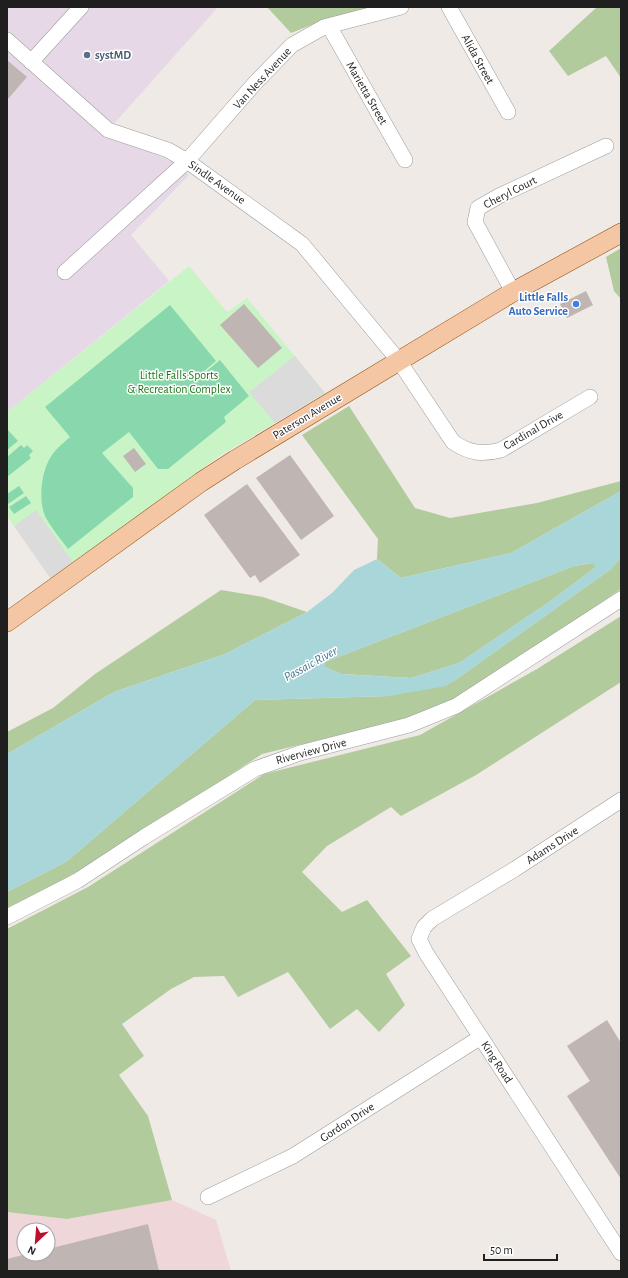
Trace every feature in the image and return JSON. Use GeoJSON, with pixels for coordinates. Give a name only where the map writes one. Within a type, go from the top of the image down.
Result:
{"type":"FeatureCollection","features":[{"type":"Feature","properties":{"kind":"main road","name":"Paterson Avenue"},"geometry":{"type":"LineString","coordinates":[[7,622],[201,482],[513,292],[621,233]]}},
{"type":"Feature","properties":{"kind":"street"},"geometry":{"type":"LineString","coordinates":[[31,62],[81,7]]}},
{"type":"Feature","properties":{"kind":"street","name":"Van Ness Avenue"},"geometry":{"type":"LineString","coordinates":[[65,272],[187,161],[286,50],[307,36],[329,26],[401,7]]}},
{"type":"Feature","properties":{"kind":"street","name":"Alida Street"},"geometry":{"type":"LineString","coordinates":[[449,7],[508,112]]}},
{"type":"Feature","properties":{"kind":"street","name":"Marietta Street"},"geometry":{"type":"LineString","coordinates":[[329,26],[405,160]]}},
{"type":"Feature","properties":{"kind":"street","name":"Sindle Avenue"},"geometry":{"type":"LineString","coordinates":[[7,40],[108,130],[168,150],[187,161],[302,244],[399,361]]}},
{"type":"Feature","properties":{"kind":"street","name":"Cheryl Court"},"geometry":{"type":"LineString","coordinates":[[513,292],[475,222],[478,208],[499,196],[606,146]]}},
{"type":"Feature","properties":{"kind":"street","name":"Cardinal Drive"},"geometry":{"type":"LineString","coordinates":[[399,361],[453,442],[466,451],[489,453],[500,450],[590,397]]}},
{"type":"Feature","properties":{"kind":"street","name":"Riverview Drive"},"geometry":{"type":"LineString","coordinates":[[7,917],[77,881],[144,836],[255,769],[300,753],[409,725],[456,706],[621,599]]}},
{"type":"Feature","properties":{"kind":"street","name":"Adams Drive"},"geometry":{"type":"LineString","coordinates":[[482,889],[621,800]]}},
{"type":"Feature","properties":{"kind":"street","name":"King Road"},"geometry":{"type":"LineString","coordinates":[[482,889],[432,919],[424,927],[420,939],[426,953],[621,1253]]}},
{"type":"Feature","properties":{"kind":"street","name":"Gordon Drive"},"geometry":{"type":"LineString","coordinates":[[208,1197],[293,1156],[481,1037]]}},
{"type":"Feature","properties":{"kind":"shaded area"},"geometry":{"type":"Polygon","coordinates":[[[7,7],[218,7],[103,136],[151,152],[173,162],[189,175],[131,235],[169,281],[7,412],[7,7]]]}},
{"type":"Feature","properties":{"kind":"shaded area"},"geometry":{"type":"Polygon","coordinates":[[[295,356],[325,393],[275,423],[249,392],[295,356]]]}},
{"type":"Feature","properties":{"kind":"shaded area"},"geometry":{"type":"Polygon","coordinates":[[[36,510],[73,562],[51,579],[14,526],[36,510]]]}},
{"type":"Feature","properties":{"kind":"shaded area"},"geometry":{"type":"Polygon","coordinates":[[[172,1200],[216,1220],[231,1271],[7,1271],[7,1212],[67,1219],[172,1200]]]}},
{"type":"Feature","properties":{"kind":"green space"},"geometry":{"type":"Polygon","coordinates":[[[267,7],[372,7],[329,18],[291,33],[267,7]]]}},
{"type":"Feature","properties":{"kind":"green space"},"geometry":{"type":"Polygon","coordinates":[[[597,7],[621,7],[621,78],[606,56],[568,76],[549,51],[597,7]]]}},
{"type":"Feature","properties":{"kind":"green space"},"geometry":{"type":"Polygon","coordinates":[[[621,248],[621,299],[614,291],[606,257],[621,248]]]}},
{"type":"Feature","properties":{"kind":"green space","name":"Little Falls Sports & Recreation Complex"},"geometry":{"type":"Polygon","coordinates":[[[189,266],[227,312],[247,298],[325,393],[221,455],[51,579],[7,516],[7,412],[189,266]]]}},
{"type":"Feature","properties":{"kind":"green space"},"geometry":{"type":"Polygon","coordinates":[[[170,305],[216,361],[196,378],[197,379],[220,360],[249,396],[224,417],[226,422],[168,469],[158,469],[129,432],[102,453],[133,488],[133,497],[68,549],[46,518],[41,497],[42,481],[46,466],[51,456],[70,437],[45,407],[170,305]]]}},
{"type":"Feature","properties":{"kind":"green space"},"geometry":{"type":"Polygon","coordinates":[[[349,406],[415,508],[450,518],[537,503],[621,481],[621,491],[511,553],[401,578],[377,559],[378,539],[302,435],[349,406]]]}},
{"type":"Feature","properties":{"kind":"green space"},"geometry":{"type":"Polygon","coordinates":[[[7,429],[18,441],[7,450],[7,429]]]}},
{"type":"Feature","properties":{"kind":"green space"},"geometry":{"type":"Polygon","coordinates":[[[21,445],[24,448],[27,445],[33,451],[29,455],[31,458],[7,477],[7,457],[21,445]]]}},
{"type":"Feature","properties":{"kind":"green space"},"geometry":{"type":"Polygon","coordinates":[[[19,486],[24,493],[8,504],[7,494],[19,486]]]}},
{"type":"Feature","properties":{"kind":"green space"},"geometry":{"type":"Polygon","coordinates":[[[26,496],[31,503],[14,514],[9,507],[26,496]]]}},
{"type":"Feature","properties":{"kind":"green space"},"geometry":{"type":"Polygon","coordinates":[[[621,557],[621,589],[469,691],[425,714],[262,754],[165,818],[63,880],[7,908],[7,892],[66,862],[255,700],[389,696],[454,681],[611,569],[621,557]]]}},
{"type":"Feature","properties":{"kind":"green space"},"geometry":{"type":"Polygon","coordinates":[[[593,563],[596,567],[552,600],[459,663],[411,678],[341,674],[325,667],[325,662],[574,566],[593,563]]]}},
{"type":"Feature","properties":{"kind":"green space"},"geometry":{"type":"Polygon","coordinates":[[[221,590],[263,597],[307,612],[225,654],[114,692],[7,754],[7,732],[53,708],[95,674],[221,590]]]}},
{"type":"Feature","properties":{"kind":"green space"},"geometry":{"type":"Polygon","coordinates":[[[621,616],[621,682],[476,775],[401,816],[391,807],[327,846],[302,872],[342,912],[367,900],[411,956],[386,974],[405,1005],[379,1032],[357,1009],[330,1029],[288,972],[238,997],[224,976],[194,977],[171,989],[122,1024],[144,1056],[119,1075],[148,1116],[172,1200],[67,1219],[7,1212],[7,929],[88,887],[264,774],[420,735],[537,669],[621,616]]]}},
{"type":"Feature","properties":{"kind":"water","name":"Passaic River"},"geometry":{"type":"Polygon","coordinates":[[[621,491],[621,557],[611,569],[454,681],[446,686],[389,696],[255,700],[66,862],[7,892],[7,754],[114,692],[225,654],[307,612],[332,593],[354,570],[377,559],[401,578],[511,553],[621,491]],[[592,563],[574,566],[325,662],[325,667],[341,674],[411,678],[459,663],[552,600],[596,567],[592,563]]]}},
{"type":"Feature","properties":{"kind":"building"},"geometry":{"type":"Polygon","coordinates":[[[7,60],[27,77],[7,100],[7,60]]]}},
{"type":"Feature","properties":{"kind":"building","name":"Little Falls Auto Service"},"geometry":{"type":"Polygon","coordinates":[[[586,291],[593,305],[567,318],[560,304],[586,291]]]}},
{"type":"Feature","properties":{"kind":"building"},"geometry":{"type":"Polygon","coordinates":[[[244,304],[282,348],[258,368],[220,325],[244,304]]]}},
{"type":"Feature","properties":{"kind":"building"},"geometry":{"type":"Polygon","coordinates":[[[134,448],[146,464],[135,472],[123,456],[134,448]]]}},
{"type":"Feature","properties":{"kind":"building"},"geometry":{"type":"Polygon","coordinates":[[[290,455],[334,516],[301,540],[256,478],[290,455]]]}},
{"type":"Feature","properties":{"kind":"building"},"geometry":{"type":"Polygon","coordinates":[[[247,484],[300,555],[260,583],[255,575],[250,578],[204,515],[247,484]]]}},
{"type":"Feature","properties":{"kind":"building"},"geometry":{"type":"Polygon","coordinates":[[[607,1020],[621,1043],[621,1179],[567,1096],[590,1081],[567,1046],[607,1020]]]}},
{"type":"Feature","properties":{"kind":"building"},"geometry":{"type":"Polygon","coordinates":[[[148,1224],[159,1271],[7,1271],[7,1259],[16,1257],[16,1262],[56,1262],[56,1247],[148,1224]]]}},
{"type":"Feature","properties":{"kind":"place","name":"systMD"},"geometry":{"type":"Point","coordinates":[87,55]}},
{"type":"Feature","properties":{"kind":"place","name":"Little Falls Auto Service"},"geometry":{"type":"Point","coordinates":[576,304]}}]}
